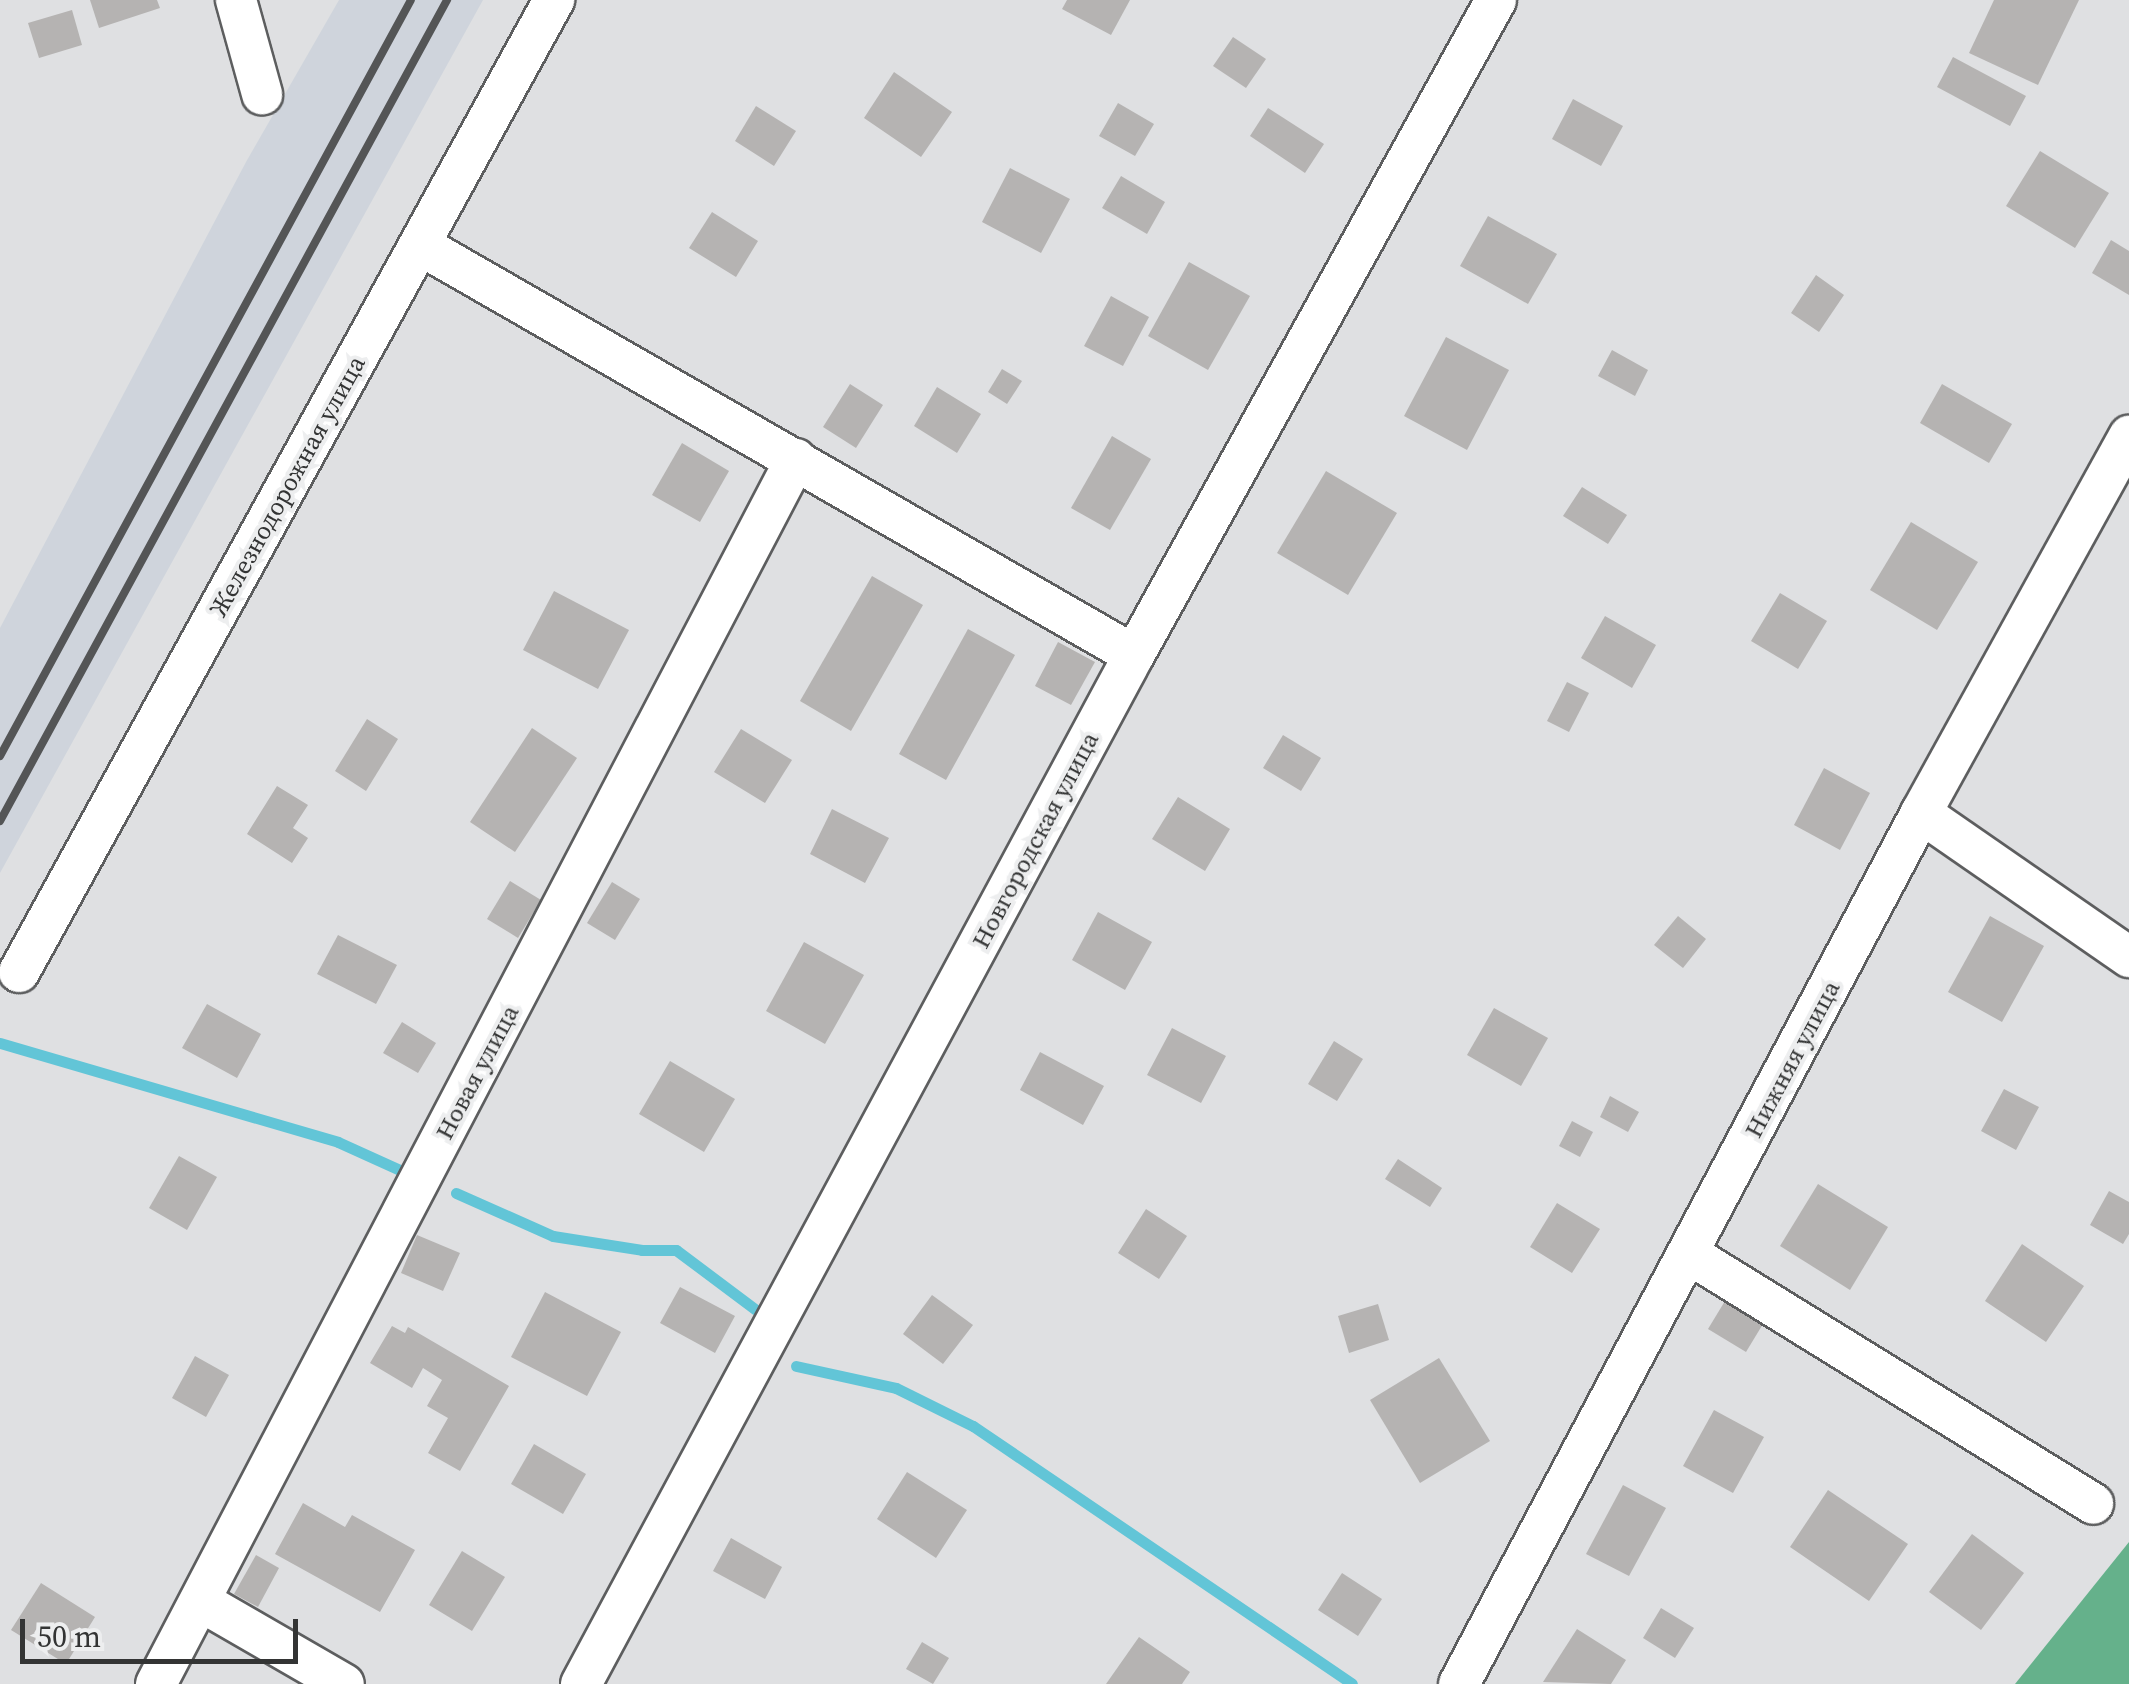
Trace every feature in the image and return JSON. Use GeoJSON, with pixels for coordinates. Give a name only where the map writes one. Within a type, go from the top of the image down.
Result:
{"type":"FeatureCollection","features":[{"type":"Feature","properties":{"kind":"street"},"geometry":{"type":"LineString","coordinates":[[236,0],[262,94]]}},
{"type":"Feature","properties":{"kind":"street","name":"Железнодорожная улица"},"geometry":{"type":"LineString","coordinates":[[19,972],[554,0]]}},
{"type":"Feature","properties":{"kind":"street","name":"Новгородская улица"},"geometry":{"type":"LineString","coordinates":[[581,1684],[1134,654],[1496,0]]}},
{"type":"Feature","properties":{"kind":"street"},"geometry":{"type":"LineString","coordinates":[[420,245],[1134,654]]}},
{"type":"Feature","properties":{"kind":"street","name":"Нижняя улица"},"geometry":{"type":"LineString","coordinates":[[1459,1684],[1922,814],[2129,436]]}},
{"type":"Feature","properties":{"kind":"street","name":"Новая улица"},"geometry":{"type":"LineString","coordinates":[[156,1684],[796,459]]}},
{"type":"Feature","properties":{"kind":"street"},"geometry":{"type":"LineString","coordinates":[[1922,814],[2129,957]]}},
{"type":"Feature","properties":{"kind":"street"},"geometry":{"type":"LineString","coordinates":[[1689,1254],[2092,1504]]}},
{"type":"Feature","properties":{"kind":"street"},"geometry":{"type":"LineString","coordinates":[[200,1601],[344,1684]]}},
{"type":"Feature","properties":{"kind":"shaded area"},"geometry":{"type":"Polygon","coordinates":[[[339,0],[483,0],[0,873],[0,628],[246,162],[339,0]]]}},
{"type":"Feature","properties":{"kind":"green space"},"geometry":{"type":"Polygon","coordinates":[[[2129,1542],[2129,1684],[2015,1684],[2129,1542]]]}},
{"type":"Feature","properties":{"kind":"building"},"geometry":{"type":"Polygon","coordinates":[[[90,0],[157,0],[160,8],[99,28],[90,0]]]}},
{"type":"Feature","properties":{"kind":"building"},"geometry":{"type":"Polygon","coordinates":[[[1067,0],[1130,0],[1111,35],[1062,9],[1067,0]]]}},
{"type":"Feature","properties":{"kind":"building"},"geometry":{"type":"Polygon","coordinates":[[[1994,0],[2079,0],[2038,85],[1969,53],[1994,0]]]}},
{"type":"Feature","properties":{"kind":"building"},"geometry":{"type":"Polygon","coordinates":[[[72,10],[82,45],[39,58],[28,23],[72,10]]]}},
{"type":"Feature","properties":{"kind":"building"},"geometry":{"type":"Polygon","coordinates":[[[1233,37],[1266,59],[1246,88],[1213,66],[1233,37]]]}},
{"type":"Feature","properties":{"kind":"building"},"geometry":{"type":"Polygon","coordinates":[[[1953,57],[2026,96],[2010,126],[1937,87],[1953,57]]]}},
{"type":"Feature","properties":{"kind":"building"},"geometry":{"type":"Polygon","coordinates":[[[894,72],[952,112],[921,157],[864,118],[894,72]]]}},
{"type":"Feature","properties":{"kind":"building"},"geometry":{"type":"Polygon","coordinates":[[[1573,99],[1623,126],[1601,166],[1552,139],[1573,99]]]}},
{"type":"Feature","properties":{"kind":"building"},"geometry":{"type":"Polygon","coordinates":[[[1118,103],[1154,124],[1135,156],[1099,136],[1118,103]]]}},
{"type":"Feature","properties":{"kind":"building"},"geometry":{"type":"Polygon","coordinates":[[[756,106],[796,131],[774,166],[735,141],[756,106]]]}},
{"type":"Feature","properties":{"kind":"building"},"geometry":{"type":"Polygon","coordinates":[[[1268,108],[1324,144],[1305,173],[1250,136],[1268,108]]]}},
{"type":"Feature","properties":{"kind":"building"},"geometry":{"type":"Polygon","coordinates":[[[2040,151],[2109,193],[2075,248],[2006,206],[2040,151]]]}},
{"type":"Feature","properties":{"kind":"building"},"geometry":{"type":"Polygon","coordinates":[[[1010,168],[1070,199],[1041,253],[982,222],[1010,168]]]}},
{"type":"Feature","properties":{"kind":"building"},"geometry":{"type":"Polygon","coordinates":[[[1121,176],[1165,202],[1147,234],[1102,208],[1121,176]]]}},
{"type":"Feature","properties":{"kind":"building"},"geometry":{"type":"Polygon","coordinates":[[[712,212],[758,241],[736,277],[689,248],[712,212]]]}},
{"type":"Feature","properties":{"kind":"building"},"geometry":{"type":"Polygon","coordinates":[[[1488,216],[1557,254],[1528,304],[1460,266],[1488,216]]]}},
{"type":"Feature","properties":{"kind":"building"},"geometry":{"type":"Polygon","coordinates":[[[2111,240],[2129,251],[2129,295],[2092,273],[2111,240]]]}},
{"type":"Feature","properties":{"kind":"building"},"geometry":{"type":"Polygon","coordinates":[[[1189,262],[1250,296],[1208,370],[1148,336],[1189,262]]]}},
{"type":"Feature","properties":{"kind":"building"},"geometry":{"type":"Polygon","coordinates":[[[1816,275],[1844,295],[1819,332],[1791,313],[1816,275]]]}},
{"type":"Feature","properties":{"kind":"building"},"geometry":{"type":"Polygon","coordinates":[[[1111,296],[1149,317],[1123,366],[1084,346],[1111,296]]]}},
{"type":"Feature","properties":{"kind":"building"},"geometry":{"type":"Polygon","coordinates":[[[1446,337],[1509,370],[1467,450],[1404,416],[1446,337]]]}},
{"type":"Feature","properties":{"kind":"building"},"geometry":{"type":"Polygon","coordinates":[[[1612,350],[1648,370],[1635,396],[1598,376],[1612,350]]]}},
{"type":"Feature","properties":{"kind":"building"},"geometry":{"type":"Polygon","coordinates":[[[1002,369],[1022,381],[1007,404],[988,392],[1002,369]]]}},
{"type":"Feature","properties":{"kind":"building"},"geometry":{"type":"Polygon","coordinates":[[[850,384],[883,405],[856,448],[823,427],[850,384]]]}},
{"type":"Feature","properties":{"kind":"building"},"geometry":{"type":"Polygon","coordinates":[[[1942,384],[2012,424],[1989,463],[1920,423],[1942,384]]]}},
{"type":"Feature","properties":{"kind":"building"},"geometry":{"type":"Polygon","coordinates":[[[937,387],[981,414],[957,453],[914,426],[937,387]]]}},
{"type":"Feature","properties":{"kind":"building"},"geometry":{"type":"Polygon","coordinates":[[[1112,436],[1151,459],[1110,530],[1071,508],[1112,436]]]}},
{"type":"Feature","properties":{"kind":"building"},"geometry":{"type":"Polygon","coordinates":[[[682,443],[729,471],[700,522],[652,495],[682,443]]]}},
{"type":"Feature","properties":{"kind":"building"},"geometry":{"type":"Polygon","coordinates":[[[1326,471],[1397,513],[1348,595],[1277,553],[1326,471]]]}},
{"type":"Feature","properties":{"kind":"building"},"geometry":{"type":"Polygon","coordinates":[[[1582,487],[1627,515],[1608,544],[1563,516],[1582,487]]]}},
{"type":"Feature","properties":{"kind":"building"},"geometry":{"type":"Polygon","coordinates":[[[1911,522],[1978,562],[1937,630],[1870,590],[1911,522]]]}},
{"type":"Feature","properties":{"kind":"building"},"geometry":{"type":"Polygon","coordinates":[[[872,576],[923,605],[851,731],[800,701],[872,576]]]}},
{"type":"Feature","properties":{"kind":"building"},"geometry":{"type":"Polygon","coordinates":[[[554,591],[629,630],[598,689],[523,650],[554,591]]]}},
{"type":"Feature","properties":{"kind":"building"},"geometry":{"type":"Polygon","coordinates":[[[1780,593],[1827,621],[1798,669],[1751,641],[1780,593]]]}},
{"type":"Feature","properties":{"kind":"building"},"geometry":{"type":"Polygon","coordinates":[[[1605,616],[1656,645],[1632,688],[1581,658],[1605,616]]]}},
{"type":"Feature","properties":{"kind":"building"},"geometry":{"type":"Polygon","coordinates":[[[968,629],[1015,655],[946,780],[899,754],[968,629]]]}},
{"type":"Feature","properties":{"kind":"building"},"geometry":{"type":"Polygon","coordinates":[[[1058,642],[1095,662],[1071,705],[1035,686],[1058,642]]]}},
{"type":"Feature","properties":{"kind":"building"},"geometry":{"type":"Polygon","coordinates":[[[1567,682],[1589,693],[1569,732],[1547,721],[1567,682]]]}},
{"type":"Feature","properties":{"kind":"building"},"geometry":{"type":"Polygon","coordinates":[[[367,719],[398,739],[366,791],[335,771],[367,719]]]}},
{"type":"Feature","properties":{"kind":"building"},"geometry":{"type":"Polygon","coordinates":[[[532,728],[577,758],[515,852],[470,822],[532,728]]]}},
{"type":"Feature","properties":{"kind":"building"},"geometry":{"type":"Polygon","coordinates":[[[741,729],[792,760],[765,803],[714,772],[741,729]]]}},
{"type":"Feature","properties":{"kind":"building"},"geometry":{"type":"Polygon","coordinates":[[[1283,735],[1321,758],[1301,791],[1263,768],[1283,735]]]}},
{"type":"Feature","properties":{"kind":"building"},"geometry":{"type":"Polygon","coordinates":[[[1824,768],[1870,793],[1840,850],[1794,825],[1824,768]]]}},
{"type":"Feature","properties":{"kind":"building"},"geometry":{"type":"Polygon","coordinates":[[[277,786],[308,805],[293,828],[308,838],[292,863],[247,834],[277,786]]]}},
{"type":"Feature","properties":{"kind":"building"},"geometry":{"type":"Polygon","coordinates":[[[1178,797],[1230,829],[1205,871],[1152,839],[1178,797]]]}},
{"type":"Feature","properties":{"kind":"building"},"geometry":{"type":"Polygon","coordinates":[[[832,809],[889,838],[865,883],[810,854],[832,809]]]}},
{"type":"Feature","properties":{"kind":"building"},"geometry":{"type":"Polygon","coordinates":[[[510,881],[541,900],[518,938],[487,919],[510,881]]]}},
{"type":"Feature","properties":{"kind":"building"},"geometry":{"type":"Polygon","coordinates":[[[612,882],[640,899],[615,940],[587,923],[612,882]]]}},
{"type":"Feature","properties":{"kind":"building"},"geometry":{"type":"Polygon","coordinates":[[[1098,912],[1152,942],[1125,990],[1072,960],[1098,912]]]}},
{"type":"Feature","properties":{"kind":"building"},"geometry":{"type":"Polygon","coordinates":[[[1678,916],[1706,939],[1683,968],[1654,945],[1678,916]]]}},
{"type":"Feature","properties":{"kind":"building"},"geometry":{"type":"Polygon","coordinates":[[[1990,916],[2044,946],[2002,1022],[1948,992],[1990,916]]]}},
{"type":"Feature","properties":{"kind":"building"},"geometry":{"type":"Polygon","coordinates":[[[338,935],[397,965],[376,1004],[317,974],[338,935]]]}},
{"type":"Feature","properties":{"kind":"building"},"geometry":{"type":"Polygon","coordinates":[[[804,942],[864,975],[825,1044],[766,1011],[804,942]]]}},
{"type":"Feature","properties":{"kind":"building"},"geometry":{"type":"Polygon","coordinates":[[[207,1004],[261,1034],[237,1078],[182,1048],[207,1004]]]}},
{"type":"Feature","properties":{"kind":"building"},"geometry":{"type":"Polygon","coordinates":[[[1494,1008],[1548,1038],[1521,1086],[1467,1055],[1494,1008]]]}},
{"type":"Feature","properties":{"kind":"building"},"geometry":{"type":"Polygon","coordinates":[[[402,1022],[436,1043],[418,1073],[383,1053],[402,1022]]]}},
{"type":"Feature","properties":{"kind":"building"},"geometry":{"type":"Polygon","coordinates":[[[1172,1028],[1226,1056],[1201,1103],[1147,1075],[1172,1028]]]}},
{"type":"Feature","properties":{"kind":"building"},"geometry":{"type":"Polygon","coordinates":[[[1334,1041],[1363,1059],[1337,1101],[1308,1084],[1334,1041]]]}},
{"type":"Feature","properties":{"kind":"building"},"geometry":{"type":"Polygon","coordinates":[[[1040,1052],[1104,1086],[1083,1125],[1020,1090],[1040,1052]]]}},
{"type":"Feature","properties":{"kind":"building"},"geometry":{"type":"Polygon","coordinates":[[[670,1061],[735,1099],[704,1152],[639,1114],[670,1061]]]}},
{"type":"Feature","properties":{"kind":"building"},"geometry":{"type":"Polygon","coordinates":[[[2004,1089],[2039,1107],[2016,1150],[1981,1131],[2004,1089]]]}},
{"type":"Feature","properties":{"kind":"building"},"geometry":{"type":"Polygon","coordinates":[[[1610,1096],[1639,1112],[1628,1132],[1600,1117],[1610,1096]]]}},
{"type":"Feature","properties":{"kind":"building"},"geometry":{"type":"Polygon","coordinates":[[[1572,1121],[1593,1132],[1580,1157],[1559,1146],[1572,1121]]]}},
{"type":"Feature","properties":{"kind":"building"},"geometry":{"type":"Polygon","coordinates":[[[179,1156],[217,1177],[187,1230],[149,1208],[179,1156]]]}},
{"type":"Feature","properties":{"kind":"building"},"geometry":{"type":"Polygon","coordinates":[[[1398,1159],[1442,1188],[1430,1207],[1385,1179],[1398,1159]]]}},
{"type":"Feature","properties":{"kind":"building"},"geometry":{"type":"Polygon","coordinates":[[[1818,1184],[1888,1227],[1850,1290],[1780,1246],[1818,1184]]]}},
{"type":"Feature","properties":{"kind":"building"},"geometry":{"type":"Polygon","coordinates":[[[2109,1191],[2129,1202],[2129,1234],[2123,1244],[2090,1225],[2109,1191]]]}},
{"type":"Feature","properties":{"kind":"building"},"geometry":{"type":"Polygon","coordinates":[[[1557,1203],[1600,1229],[1572,1273],[1530,1247],[1557,1203]]]}},
{"type":"Feature","properties":{"kind":"building"},"geometry":{"type":"Polygon","coordinates":[[[1146,1209],[1187,1236],[1159,1279],[1118,1253],[1146,1209]]]}},
{"type":"Feature","properties":{"kind":"building"},"geometry":{"type":"Polygon","coordinates":[[[417,1235],[460,1253],[443,1291],[401,1273],[417,1235]]]}},
{"type":"Feature","properties":{"kind":"building"},"geometry":{"type":"Polygon","coordinates":[[[2022,1244],[2084,1286],[2046,1342],[1985,1301],[2022,1244]]]}},
{"type":"Feature","properties":{"kind":"building"},"geometry":{"type":"Polygon","coordinates":[[[680,1287],[735,1316],[715,1353],[660,1323],[680,1287]]]}},
{"type":"Feature","properties":{"kind":"building"},"geometry":{"type":"Polygon","coordinates":[[[545,1292],[621,1332],[587,1396],[511,1357],[545,1292]]]}},
{"type":"Feature","properties":{"kind":"building"},"geometry":{"type":"Polygon","coordinates":[[[932,1295],[973,1325],[943,1364],[903,1334],[932,1295]]]}},
{"type":"Feature","properties":{"kind":"building"},"geometry":{"type":"Polygon","coordinates":[[[1728,1296],[1766,1319],[1746,1352],[1708,1329],[1728,1296]]]}},
{"type":"Feature","properties":{"kind":"building"},"geometry":{"type":"Polygon","coordinates":[[[1378,1304],[1389,1340],[1349,1353],[1338,1316],[1378,1304]]]}},
{"type":"Feature","properties":{"kind":"building"},"geometry":{"type":"Polygon","coordinates":[[[392,1326],[405,1333],[408,1327],[509,1386],[460,1471],[428,1453],[448,1418],[427,1406],[442,1380],[423,1368],[412,1388],[370,1363],[392,1326]]]}},
{"type":"Feature","properties":{"kind":"building"},"geometry":{"type":"Polygon","coordinates":[[[195,1356],[229,1375],[206,1417],[172,1398],[195,1356]]]}},
{"type":"Feature","properties":{"kind":"building"},"geometry":{"type":"Polygon","coordinates":[[[1439,1358],[1490,1441],[1420,1483],[1370,1400],[1439,1358]]]}},
{"type":"Feature","properties":{"kind":"building"},"geometry":{"type":"Polygon","coordinates":[[[1714,1410],[1764,1437],[1733,1493],[1683,1466],[1714,1410]]]}},
{"type":"Feature","properties":{"kind":"building"},"geometry":{"type":"Polygon","coordinates":[[[534,1444],[586,1474],[563,1514],[511,1484],[534,1444]]]}},
{"type":"Feature","properties":{"kind":"building"},"geometry":{"type":"Polygon","coordinates":[[[907,1472],[967,1510],[936,1558],[877,1519],[907,1472]]]}},
{"type":"Feature","properties":{"kind":"building"},"geometry":{"type":"Polygon","coordinates":[[[1623,1485],[1666,1508],[1629,1576],[1586,1554],[1623,1485]]]}},
{"type":"Feature","properties":{"kind":"building"},"geometry":{"type":"Polygon","coordinates":[[[1828,1490],[1908,1544],[1869,1601],[1790,1547],[1828,1490]]]}},
{"type":"Feature","properties":{"kind":"building"},"geometry":{"type":"Polygon","coordinates":[[[303,1503],[345,1527],[352,1515],[415,1550],[380,1612],[275,1554],[303,1503]]]}},
{"type":"Feature","properties":{"kind":"building"},"geometry":{"type":"Polygon","coordinates":[[[1972,1534],[2024,1573],[1981,1630],[1929,1592],[1972,1534]]]}},
{"type":"Feature","properties":{"kind":"building"},"geometry":{"type":"Polygon","coordinates":[[[731,1538],[782,1567],[765,1599],[713,1571],[731,1538]]]}},
{"type":"Feature","properties":{"kind":"building"},"geometry":{"type":"Polygon","coordinates":[[[462,1551],[505,1577],[472,1631],[429,1605],[462,1551]]]}},
{"type":"Feature","properties":{"kind":"building"},"geometry":{"type":"Polygon","coordinates":[[[256,1555],[279,1568],[258,1607],[234,1594],[256,1555]]]}},
{"type":"Feature","properties":{"kind":"building"},"geometry":{"type":"Polygon","coordinates":[[[1342,1573],[1382,1599],[1358,1636],[1318,1610],[1342,1573]]]}},
{"type":"Feature","properties":{"kind":"building"},"geometry":{"type":"Polygon","coordinates":[[[41,1583],[95,1617],[66,1664],[11,1630],[41,1583]]]}},
{"type":"Feature","properties":{"kind":"building"},"geometry":{"type":"Polygon","coordinates":[[[1661,1608],[1694,1628],[1675,1658],[1643,1638],[1661,1608]]]}},
{"type":"Feature","properties":{"kind":"building"},"geometry":{"type":"Polygon","coordinates":[[[1577,1629],[1626,1660],[1611,1684],[1543,1682],[1577,1629]]]}},
{"type":"Feature","properties":{"kind":"building"},"geometry":{"type":"Polygon","coordinates":[[[1139,1637],[1190,1672],[1182,1684],[1106,1684],[1139,1637]]]}},
{"type":"Feature","properties":{"kind":"building"},"geometry":{"type":"Polygon","coordinates":[[[922,1642],[949,1658],[933,1684],[906,1669],[922,1642]]]}},
{"type":"Feature","properties":{"kind":"waterway"},"geometry":{"type":"LineString","coordinates":[[0,1043],[338,1142],[411,1175]]}},
{"type":"Feature","properties":{"kind":"waterway"},"geometry":{"type":"LineString","coordinates":[[456,1193],[553,1236],[642,1250],[676,1250],[755,1309]]}},
{"type":"Feature","properties":{"kind":"waterway"},"geometry":{"type":"LineString","coordinates":[[796,1366],[896,1388],[973,1426],[1352,1684]]}},
{"type":"Feature","properties":{"kind":"railway"},"geometry":{"type":"LineString","coordinates":[[0,756],[411,0]]}},
{"type":"Feature","properties":{"kind":"railway"},"geometry":{"type":"LineString","coordinates":[[0,821],[447,0]]}}]}
